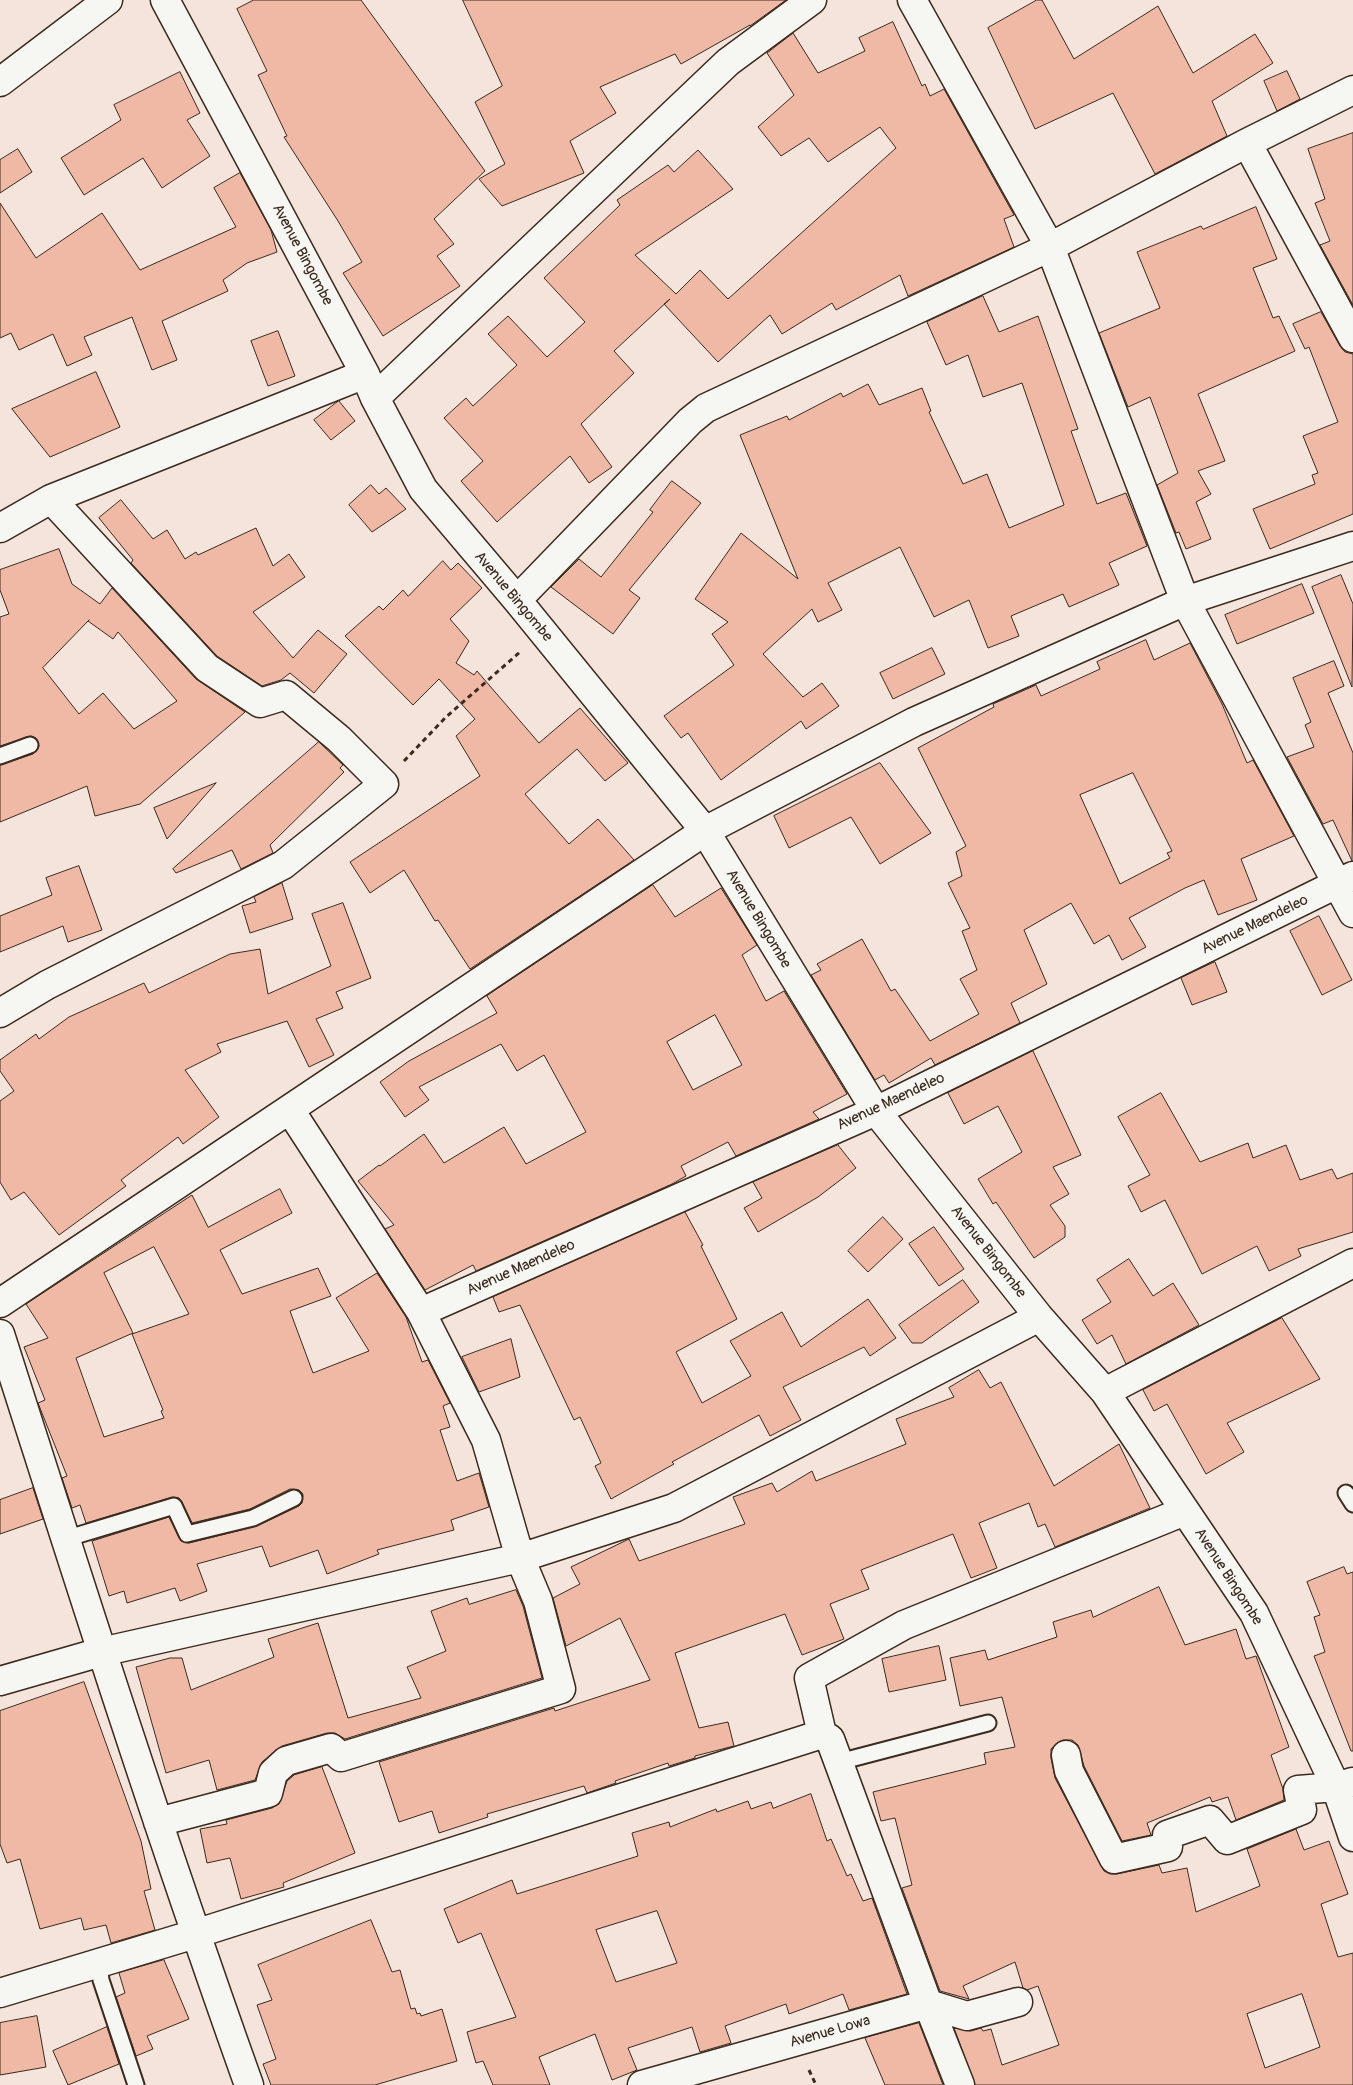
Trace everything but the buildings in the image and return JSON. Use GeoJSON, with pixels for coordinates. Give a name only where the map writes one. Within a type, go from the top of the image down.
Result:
{"type":"FeatureCollection","features":[{"type":"Feature","properties":{"kind":"street"},"geometry":{"type":"LineString","coordinates":[[0,82],[108,0]]}},
{"type":"Feature","properties":{"kind":"street","name":"Avenue Bingombe"},"geometry":{"type":"LineString","coordinates":[[165,0],[423,489],[517,600],[705,831],[876,1111],[1039,1317],[1105,1392],[1254,1613],[1344,1784],[1353,1837]]}},
{"type":"Feature","properties":{"kind":"street"},"geometry":{"type":"LineString","coordinates":[[0,528],[51,499],[370,386],[728,62],[812,0]]}},
{"type":"Feature","properties":{"kind":"street"},"geometry":{"type":"LineString","coordinates":[[912,0],[1050,247],[1185,601],[1345,880],[1353,913]]}},
{"type":"Feature","properties":{"kind":"street"},"geometry":{"type":"LineString","coordinates":[[517,600],[690,420],[706,408],[1050,247],[1247,143],[1353,90]]}},
{"type":"Feature","properties":{"kind":"street"},"geometry":{"type":"LineString","coordinates":[[1247,143],[1353,338]]}},
{"type":"Feature","properties":{"kind":"street"},"geometry":{"type":"LineString","coordinates":[[0,1013],[47,985],[283,865],[384,784],[339,739],[286,695],[260,703],[207,668],[51,499]]}},
{"type":"Feature","properties":{"kind":"street"},"geometry":{"type":"LineString","coordinates":[[0,1303],[705,831],[914,722],[1185,601],[1353,546]]}},
{"type":"Feature","properties":{"kind":"street","name":"Avenue Maendeleo"},"geometry":{"type":"LineString","coordinates":[[421,1312],[876,1111],[1345,880]]}},
{"type":"Feature","properties":{"kind":"street"},"geometry":{"type":"LineString","coordinates":[[158,1822],[268,1792],[273,1773],[286,1761],[331,1748],[341,1756],[562,1689],[538,1601],[520,1558],[491,1452],[421,1312],[290,1110]]}},
{"type":"Feature","properties":{"kind":"street"},"geometry":{"type":"LineString","coordinates":[[1105,1392],[1353,1263]]}},
{"type":"Feature","properties":{"kind":"street"},"geometry":{"type":"LineString","coordinates":[[0,1682],[101,1652],[520,1558],[674,1508],[1039,1317]]}},
{"type":"Feature","properties":{"kind":"street"},"geometry":{"type":"LineString","coordinates":[[0,1334],[101,1652],[195,1934],[249,2085]]}},
{"type":"Feature","properties":{"kind":"street"},"geometry":{"type":"LineString","coordinates":[[960,2085],[830,1739],[822,1734],[809,1678],[904,1625],[1185,1511]]}},
{"type":"Feature","properties":{"kind":"street"},"geometry":{"type":"LineString","coordinates":[[0,1993],[195,1934],[822,1734]]}},
{"type":"Feature","properties":{"kind":"street"},"geometry":{"type":"LineString","coordinates":[[1066,1755],[1070,1771],[1114,1859],[1168,1847],[1167,1835],[1210,1820],[1227,1840],[1302,1810],[1298,1790],[1344,1784]]}},
{"type":"Feature","properties":{"kind":"street"},"geometry":{"type":"LineString","coordinates":[[928,2004],[967,2016],[1018,2002]]}},
{"type":"Feature","properties":{"kind":"street","name":"Avenue Lowa"},"geometry":{"type":"LineString","coordinates":[[642,2085],[928,2004]]}},
{"type":"Feature","properties":{"kind":"lane"},"geometry":{"type":"LineString","coordinates":[[0,756],[30,745]]}},
{"type":"Feature","properties":{"kind":"lane"},"geometry":{"type":"LineString","coordinates":[[65,1539],[174,1506],[187,1534],[252,1518],[294,1498]]}},
{"type":"Feature","properties":{"kind":"lane"},"geometry":{"type":"LineString","coordinates":[[839,1762],[988,1723]]}},
{"type":"Feature","properties":{"kind":"lane"},"geometry":{"type":"LineString","coordinates":[[99,1963],[101,1980],[136,2085]]}},
{"type":"Feature","properties":{"kind":"path"},"geometry":{"type":"LineString","coordinates":[[384,784],[446,717],[543,632]]}}]}
